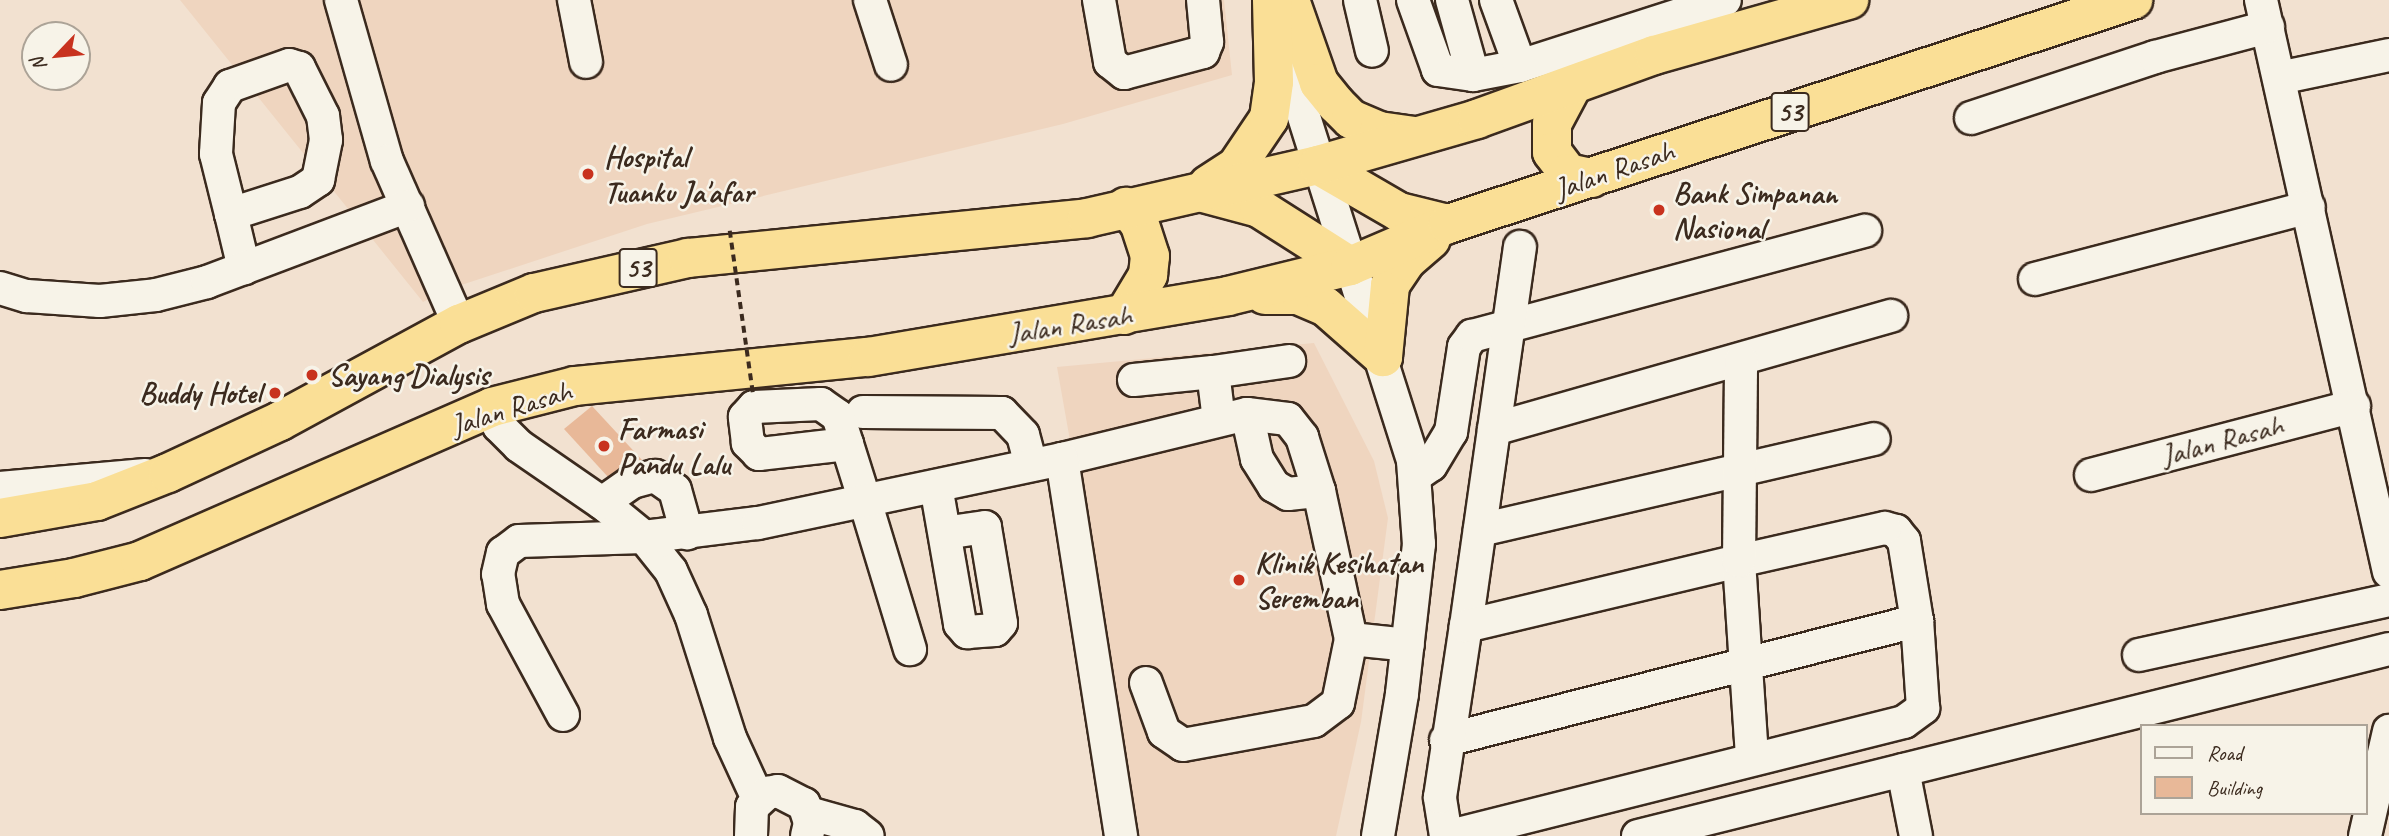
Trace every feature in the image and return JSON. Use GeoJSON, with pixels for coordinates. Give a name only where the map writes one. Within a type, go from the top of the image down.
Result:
{"type":"FeatureCollection","features":[{"type":"Feature","properties":{"kind":"highway"},"geometry":{"type":"LineString","coordinates":[[1197,191],[1236,167],[1269,118],[1274,82],[1272,0]]}},
{"type":"Feature","properties":{"kind":"highway"},"geometry":{"type":"LineString","coordinates":[[1290,0],[1318,83],[1336,104],[1351,119],[1379,131],[1415,137]]}},
{"type":"Feature","properties":{"kind":"highway","name":"53"},"geometry":{"type":"LineString","coordinates":[[0,518],[97,501],[168,473],[303,410],[459,324],[534,293],[688,258],[1087,218],[1318,165],[1571,88],[1654,55],[1849,0]]}},
{"type":"Feature","properties":{"kind":"highway","name":"Jalan Rasah"},"geometry":{"type":"LineString","coordinates":[[0,590],[74,578],[140,561],[492,407],[575,386],[868,357],[1124,316],[1228,296],[1350,266],[1448,225],[2133,0]]}},
{"type":"Feature","properties":{"kind":"highway"},"geometry":{"type":"LineString","coordinates":[[1571,88],[1552,123],[1552,152],[1568,173],[1591,178]]}},
{"type":"Feature","properties":{"kind":"highway"},"geometry":{"type":"LineString","coordinates":[[1318,165],[1399,212],[1448,225]]}},
{"type":"Feature","properties":{"kind":"highway"},"geometry":{"type":"LineString","coordinates":[[1197,191],[1259,208],[1350,266]]}},
{"type":"Feature","properties":{"kind":"highway"},"geometry":{"type":"LineString","coordinates":[[1124,316],[1148,275],[1150,256],[1139,223],[1126,207]]}},
{"type":"Feature","properties":{"kind":"highway"},"geometry":{"type":"LineString","coordinates":[[1383,357],[1390,285],[1406,261],[1448,225]]}},
{"type":"Feature","properties":{"kind":"highway"},"geometry":{"type":"LineString","coordinates":[[1228,296],[1298,295],[1345,320],[1383,357]]}},
{"type":"Feature","properties":{"kind":"street"},"geometry":{"type":"LineString","coordinates":[[341,0],[365,92],[408,206],[459,324]]}},
{"type":"Feature","properties":{"kind":"street"},"geometry":{"type":"LineString","coordinates":[[574,0],[586,62]]}},
{"type":"Feature","properties":{"kind":"street"},"geometry":{"type":"LineString","coordinates":[[870,0],[891,65]]}},
{"type":"Feature","properties":{"kind":"street"},"geometry":{"type":"LineString","coordinates":[[1099,0],[1110,62],[1124,73],[1203,52],[1208,42],[1203,0]]}},
{"type":"Feature","properties":{"kind":"street"},"geometry":{"type":"LineString","coordinates":[[1281,0],[1299,100],[1350,266],[1406,428],[1415,476],[1419,544],[1408,645],[1378,836]]}},
{"type":"Feature","properties":{"kind":"street"},"geometry":{"type":"LineString","coordinates":[[1360,0],[1372,51]]}},
{"type":"Feature","properties":{"kind":"street"},"geometry":{"type":"LineString","coordinates":[[1413,0],[1438,70],[1474,75],[1520,66],[1725,0]]}},
{"type":"Feature","properties":{"kind":"street"},"geometry":{"type":"LineString","coordinates":[[1452,0],[1474,75]]}},
{"type":"Feature","properties":{"kind":"street"},"geometry":{"type":"LineString","coordinates":[[1496,0],[1520,66]]}},
{"type":"Feature","properties":{"kind":"street"},"geometry":{"type":"LineString","coordinates":[[1971,118],[2155,58],[2264,13],[2389,572]]}},
{"type":"Feature","properties":{"kind":"street"},"geometry":{"type":"LineString","coordinates":[[2279,78],[2389,55]]}},
{"type":"Feature","properties":{"kind":"street"},"geometry":{"type":"LineString","coordinates":[[231,214],[300,192],[318,180],[326,140],[323,116],[299,68],[289,65],[230,86],[223,93],[215,128],[216,154],[244,268]]}},
{"type":"Feature","properties":{"kind":"street"},"geometry":{"type":"LineString","coordinates":[[0,288],[27,296],[100,301],[156,295],[244,268],[408,206]]}},
{"type":"Feature","properties":{"kind":"street"},"geometry":{"type":"LineString","coordinates":[[2035,279],[2309,207]]}},
{"type":"Feature","properties":{"kind":"street"},"geometry":{"type":"LineString","coordinates":[[1415,476],[1431,465],[1451,432],[1467,341],[1478,333],[1865,231]]}},
{"type":"Feature","properties":{"kind":"street"},"geometry":{"type":"LineString","coordinates":[[1466,626],[1740,561],[1891,529],[1904,541],[1926,699],[1919,715],[1448,836],[1439,811],[1446,740],[1466,626],[1520,247]]}},
{"type":"Feature","properties":{"kind":"street"},"geometry":{"type":"LineString","coordinates":[[1494,429],[1891,316]]}},
{"type":"Feature","properties":{"kind":"street"},"geometry":{"type":"LineString","coordinates":[[1741,359],[1740,561],[1744,663],[1752,757]]}},
{"type":"Feature","properties":{"kind":"street"},"geometry":{"type":"LineString","coordinates":[[1133,380],[1289,361]]}},
{"type":"Feature","properties":{"kind":"street"},"geometry":{"type":"LineString","coordinates":[[1213,372],[1233,417],[1275,486],[1288,494],[1319,491]]}},
{"type":"Feature","properties":{"kind":"street","name":"Jalan Rasah"},"geometry":{"type":"LineString","coordinates":[[2091,475],[2354,406]]}},
{"type":"Feature","properties":{"kind":"street"},"geometry":{"type":"LineString","coordinates":[[492,407],[499,426],[519,446],[602,503],[644,537],[671,571],[691,615],[730,737],[758,799]]}},
{"type":"Feature","properties":{"kind":"street"},"geometry":{"type":"LineString","coordinates":[[863,412],[1002,413],[1023,435],[1031,465]]}},
{"type":"Feature","properties":{"kind":"street"},"geometry":{"type":"LineString","coordinates":[[563,715],[503,604],[498,574],[503,552],[519,541],[536,537],[644,537],[687,533],[936,486],[1062,459],[1233,417],[1288,419],[1302,437],[1319,491],[1351,639],[1338,702],[1314,721],[1183,745],[1164,732],[1146,683]]}},
{"type":"Feature","properties":{"kind":"street"},"geometry":{"type":"LineString","coordinates":[[1480,530],[1739,468],[1874,439]]}},
{"type":"Feature","properties":{"kind":"street"},"geometry":{"type":"LineString","coordinates":[[847,444],[910,649]]}},
{"type":"Feature","properties":{"kind":"street"},"geometry":{"type":"LineString","coordinates":[[1062,459],[1121,836]]}},
{"type":"Feature","properties":{"kind":"street"},"geometry":{"type":"LineString","coordinates":[[0,488],[168,473]]}},
{"type":"Feature","properties":{"kind":"street"},"geometry":{"type":"LineString","coordinates":[[602,503],[632,482],[655,476],[675,490],[687,533]]}},
{"type":"Feature","properties":{"kind":"street"},"geometry":{"type":"LineString","coordinates":[[936,486],[945,533]]}},
{"type":"Feature","properties":{"kind":"street"},"geometry":{"type":"LineString","coordinates":[[2139,655],[2389,600]]}},
{"type":"Feature","properties":{"kind":"street"},"geometry":{"type":"LineString","coordinates":[[1446,740],[1917,621]]}},
{"type":"Feature","properties":{"kind":"street"},"geometry":{"type":"LineString","coordinates":[[1351,639],[1408,645]]}},
{"type":"Feature","properties":{"kind":"street"},"geometry":{"type":"LineString","coordinates":[[1638,836],[1675,832],[1903,770],[2389,649]]}},
{"type":"Feature","properties":{"kind":"street"},"geometry":{"type":"LineString","coordinates":[[2365,836],[2389,731]]}},
{"type":"Feature","properties":{"kind":"street"},"geometry":{"type":"LineString","coordinates":[[1903,770],[1916,836]]}},
{"type":"Feature","properties":{"kind":"street"},"geometry":{"type":"LineString","coordinates":[[751,836],[748,817],[758,799],[767,793],[788,793],[807,825],[855,826],[868,836]]}},
{"type":"Feature","properties":{"kind":"path"},"geometry":{"type":"LineString","coordinates":[[730,232],[753,393]]}},
{"type":"Feature","properties":{"kind":"shaded area","name":"Hospital Tuanku Ja'afar"},"geometry":{"type":"Polygon","coordinates":[[[180,0],[1224,0],[1232,75],[1063,124],[647,224],[446,290],[423,302],[180,0]]]}},
{"type":"Feature","properties":{"kind":"shaded area","name":"Klinik Kesihatan Seremban"},"geometry":{"type":"Polygon","coordinates":[[[1314,343],[1374,461],[1388,518],[1361,722],[1336,836],[1140,836],[1057,367],[1314,343]]]}},
{"type":"Feature","properties":{"kind":"building","name":"Farmasi Pandu Lalu"},"geometry":{"type":"Polygon","coordinates":[[[592,406],[642,460],[608,477],[564,429],[592,406]]]}},
{"type":"Feature","properties":{"kind":"place","name":"Hospital Tuanku Ja'afar"},"geometry":{"type":"Point","coordinates":[588,174]}},
{"type":"Feature","properties":{"kind":"place","name":"Bank Simpanan Nasional"},"geometry":{"type":"Point","coordinates":[1659,210]}},
{"type":"Feature","properties":{"kind":"place","name":"Sayang Dialysis"},"geometry":{"type":"Point","coordinates":[312,375]}},
{"type":"Feature","properties":{"kind":"place","name":"Buddy Hotel"},"geometry":{"type":"Point","coordinates":[275,393]}},
{"type":"Feature","properties":{"kind":"place","name":"Farmasi Pandu Lalu"},"geometry":{"type":"Point","coordinates":[604,446]}},
{"type":"Feature","properties":{"kind":"place","name":"Klinik Kesihatan Seremban"},"geometry":{"type":"Point","coordinates":[1239,580]}}]}
